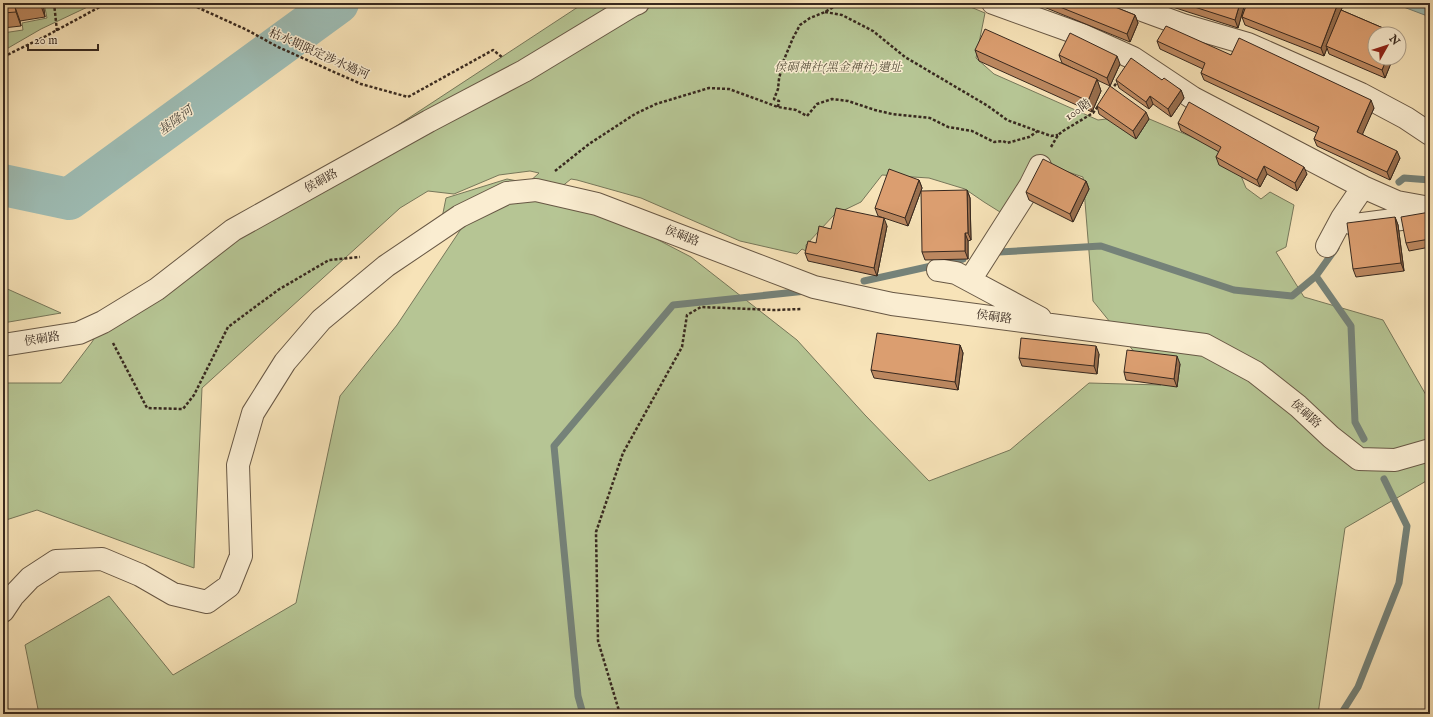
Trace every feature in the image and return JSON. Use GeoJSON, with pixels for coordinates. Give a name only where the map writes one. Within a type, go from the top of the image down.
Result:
{"type":"FeatureCollection","features":[{"type":"Feature","properties":{"kind":"street","name":"侯硐路"},"geometry":{"type":"LineString","coordinates":[[3,345],[79,333],[103,322],[157,289],[233,230],[429,121],[524,71],[632,5],[638,3]]}},
{"type":"Feature","properties":{"kind":"street"},"geometry":{"type":"LineString","coordinates":[[993,3],[1082,35],[1133,58],[1193,98],[1363,186],[1397,202],[1427,207]]}},
{"type":"Feature","properties":{"kind":"street"},"geometry":{"type":"LineString","coordinates":[[1123,3],[1183,25],[1248,44],[1361,94],[1406,118],[1430,134]]}},
{"type":"Feature","properties":{"kind":"street"},"geometry":{"type":"LineString","coordinates":[[970,280],[1030,186],[1040,166]]}},
{"type":"Feature","properties":{"kind":"street"},"geometry":{"type":"LineString","coordinates":[[1327,246],[1342,218],[1363,186]]}},
{"type":"Feature","properties":{"kind":"street","name":"侯硐路"},"geometry":{"type":"LineString","coordinates":[[3,611],[13,596],[30,578],[56,561],[102,559],[140,575],[174,594],[207,602],[229,586],[241,556],[238,464],[253,413],[285,362],[322,320],[386,266],[460,216],[507,193],[536,190],[597,204],[814,286],[892,304],[1204,344],[1255,372],[1298,406],[1330,437],[1359,459],[1395,460],[1430,450]]}},
{"type":"Feature","properties":{"kind":"street"},"geometry":{"type":"LineString","coordinates":[[1342,218],[1355,225],[1401,219],[1427,207]]}},
{"type":"Feature","properties":{"kind":"street"},"geometry":{"type":"LineString","coordinates":[[938,270],[956,273],[1051,325]]}},
{"type":"Feature","properties":{"kind":"path"},"geometry":{"type":"LineString","coordinates":[[54,3],[57,31]]}},
{"type":"Feature","properties":{"kind":"path"},"geometry":{"type":"LineString","coordinates":[[3,56],[7,56],[57,31],[107,3]]}},
{"type":"Feature","properties":{"kind":"path","name":"枯水期限定涉水過河"},"geometry":{"type":"LineString","coordinates":[[188,3],[247,30],[278,47],[361,84],[408,97],[493,50]]}},
{"type":"Feature","properties":{"kind":"path"},"geometry":{"type":"LineString","coordinates":[[778,107],[779,101],[774,99],[778,89],[778,79],[793,38],[800,25],[810,18],[825,12],[840,3]]}},
{"type":"Feature","properties":{"kind":"path"},"geometry":{"type":"LineString","coordinates":[[825,12],[842,15],[857,22],[873,31],[905,57],[988,106],[1007,120],[1038,131]]}},
{"type":"Feature","properties":{"kind":"path","name":"100階"},"geometry":{"type":"LineString","coordinates":[[1106,96],[1133,58]]}},
{"type":"Feature","properties":{"kind":"path"},"geometry":{"type":"LineString","coordinates":[[536,190],[554,171],[589,144],[624,121],[656,104],[710,88],[729,89],[778,107],[796,110],[807,116],[817,104],[822,101],[832,99],[848,101],[892,114],[930,118],[948,127],[972,131],[994,142],[1003,141],[1007,143],[1029,137],[1038,131]]}},
{"type":"Feature","properties":{"kind":"path","name":"100階"},"geometry":{"type":"LineString","coordinates":[[1038,131],[1051,136],[1058,135],[1093,113],[1102,101]]}},
{"type":"Feature","properties":{"kind":"path"},"geometry":{"type":"LineString","coordinates":[[103,322],[147,408],[183,409],[194,396],[228,327],[278,290],[329,260],[367,257]]}},
{"type":"Feature","properties":{"kind":"path"},"geometry":{"type":"LineString","coordinates":[[620,714],[598,641],[596,532],[623,453],[682,347],[687,315],[701,307],[775,310],[806,308]]}},
{"type":"Feature","properties":{"kind":"green space"},"geometry":{"type":"Polygon","coordinates":[[[44,3],[96,3],[41,29],[3,51],[3,33],[23,30],[22,23],[47,18],[44,3]]]}},
{"type":"Feature","properties":{"kind":"green space","name":"侯硐神社(黑金神社)遺址"},"geometry":{"type":"Polygon","coordinates":[[[584,3],[961,3],[985,13],[976,58],[994,74],[1098,120],[1140,115],[1232,154],[1246,188],[1261,199],[1270,192],[1294,205],[1286,247],[1276,252],[1304,297],[1383,320],[1430,402],[1428,480],[1345,528],[1318,714],[39,714],[25,645],[109,596],[173,675],[296,603],[340,396],[397,325],[481,199],[442,218],[446,198],[507,179],[528,183],[539,173],[530,171],[499,175],[454,194],[428,191],[400,208],[202,388],[194,568],[37,510],[3,521],[3,383],[61,383],[92,342],[114,307],[328,171],[584,3]],[[1036,161],[1000,212],[965,189],[929,178],[882,175],[861,202],[834,215],[806,245],[806,251],[802,249],[797,254],[740,241],[641,198],[577,180],[571,179],[560,188],[691,257],[797,340],[865,415],[929,481],[1010,450],[1089,383],[1161,385],[1093,301],[1083,177],[1036,161]]]}},
{"type":"Feature","properties":{"kind":"green space"},"geometry":{"type":"Polygon","coordinates":[[[3,287],[61,313],[3,323],[3,287]]]}},
{"type":"Feature","properties":{"kind":"water"},"geometry":{"type":"Polygon","coordinates":[[[1393,3],[1430,3],[1430,17],[1393,3]]]}},
{"type":"Feature","properties":{"kind":"building"},"geometry":{"type":"Polygon","coordinates":[[[3,3],[40,3],[15,7],[16,12],[3,13],[3,3]]]}},
{"type":"Feature","properties":{"kind":"building"},"geometry":{"type":"Polygon","coordinates":[[[1050,3],[1105,3],[1135,15],[1127,34],[1050,3]]]}},
{"type":"Feature","properties":{"kind":"building"},"geometry":{"type":"Polygon","coordinates":[[[1182,3],[1240,3],[1235,20],[1182,3]]]}},
{"type":"Feature","properties":{"kind":"building"},"geometry":{"type":"Polygon","coordinates":[[[1247,3],[1338,3],[1321,48],[1242,17],[1247,3]]]}},
{"type":"Feature","properties":{"kind":"building"},"geometry":{"type":"Polygon","coordinates":[[[1341,10],[1378,26],[1367,26],[1367,64],[1326,46],[1341,10]]]}},
{"type":"Feature","properties":{"kind":"building"},"geometry":{"type":"Polygon","coordinates":[[[1166,26],[1231,55],[1239,38],[1371,100],[1357,132],[1397,151],[1387,172],[1314,139],[1319,127],[1201,73],[1205,63],[1157,41],[1166,26]]]}},
{"type":"Feature","properties":{"kind":"building"},"geometry":{"type":"Polygon","coordinates":[[[985,29],[1097,79],[1088,101],[975,50],[985,29]]]}},
{"type":"Feature","properties":{"kind":"building"},"geometry":{"type":"Polygon","coordinates":[[[1070,33],[1117,56],[1107,78],[1059,55],[1070,33]]]}},
{"type":"Feature","properties":{"kind":"building"},"geometry":{"type":"Polygon","coordinates":[[[1131,58],[1162,80],[1164,78],[1181,90],[1168,109],[1150,96],[1146,102],[1116,80],[1131,58]]]}},
{"type":"Feature","properties":{"kind":"building"},"geometry":{"type":"Polygon","coordinates":[[[1373,66],[1384,66],[1382,70],[1373,66]]]}},
{"type":"Feature","properties":{"kind":"building"},"geometry":{"type":"Polygon","coordinates":[[[1110,86],[1146,112],[1133,131],[1097,106],[1110,86]]]}},
{"type":"Feature","properties":{"kind":"building"},"geometry":{"type":"Polygon","coordinates":[[[1189,102],[1304,167],[1295,183],[1264,166],[1257,180],[1216,157],[1221,147],[1178,123],[1189,102]]]}},
{"type":"Feature","properties":{"kind":"building"},"geometry":{"type":"Polygon","coordinates":[[[1043,159],[1086,181],[1070,214],[1026,192],[1043,159]]]}},
{"type":"Feature","properties":{"kind":"building"},"geometry":{"type":"Polygon","coordinates":[[[889,169],[919,180],[905,218],[875,208],[889,169]]]}},
{"type":"Feature","properties":{"kind":"building"},"geometry":{"type":"Polygon","coordinates":[[[967,190],[968,233],[965,233],[965,251],[922,252],[921,191],[967,190]]]}},
{"type":"Feature","properties":{"kind":"building"},"geometry":{"type":"Polygon","coordinates":[[[836,208],[884,218],[874,268],[805,253],[808,241],[816,243],[819,226],[831,229],[836,208]]]}},
{"type":"Feature","properties":{"kind":"building"},"geometry":{"type":"Polygon","coordinates":[[[1430,212],[1430,239],[1406,243],[1401,217],[1430,212]]]}},
{"type":"Feature","properties":{"kind":"building"},"geometry":{"type":"Polygon","coordinates":[[[1395,217],[1401,263],[1353,269],[1347,223],[1395,217]]]}},
{"type":"Feature","properties":{"kind":"building"},"geometry":{"type":"Polygon","coordinates":[[[877,333],[960,345],[955,382],[871,370],[877,333]]]}},
{"type":"Feature","properties":{"kind":"building"},"geometry":{"type":"Polygon","coordinates":[[[1021,338],[1096,346],[1094,366],[1019,358],[1021,338]]]}},
{"type":"Feature","properties":{"kind":"building"},"geometry":{"type":"Polygon","coordinates":[[[1127,350],[1177,356],[1174,379],[1124,372],[1127,350]]]}},
{"type":"Feature","properties":{"kind":"waterway","name":"基隆河"},"geometry":{"type":"LineString","coordinates":[[3,185],[69,199],[338,3]]}},
{"type":"Feature","properties":{"kind":"waterway"},"geometry":{"type":"LineString","coordinates":[[1399,182],[1404,178],[1430,180]]}},
{"type":"Feature","properties":{"kind":"waterway"},"geometry":{"type":"LineString","coordinates":[[999,252],[1101,246],[1234,290],[1292,296],[1316,276],[1336,248]]}},
{"type":"Feature","properties":{"kind":"waterway"},"geometry":{"type":"LineString","coordinates":[[864,281],[963,259]]}},
{"type":"Feature","properties":{"kind":"waterway"},"geometry":{"type":"LineString","coordinates":[[1316,276],[1351,326],[1355,422],[1364,439]]}},
{"type":"Feature","properties":{"kind":"waterway"},"geometry":{"type":"LineString","coordinates":[[583,714],[578,696],[554,446],[673,305],[806,291]]}},
{"type":"Feature","properties":{"kind":"waterway"},"geometry":{"type":"LineString","coordinates":[[1341,714],[1358,687],[1399,583],[1407,526],[1384,479]]}}]}
